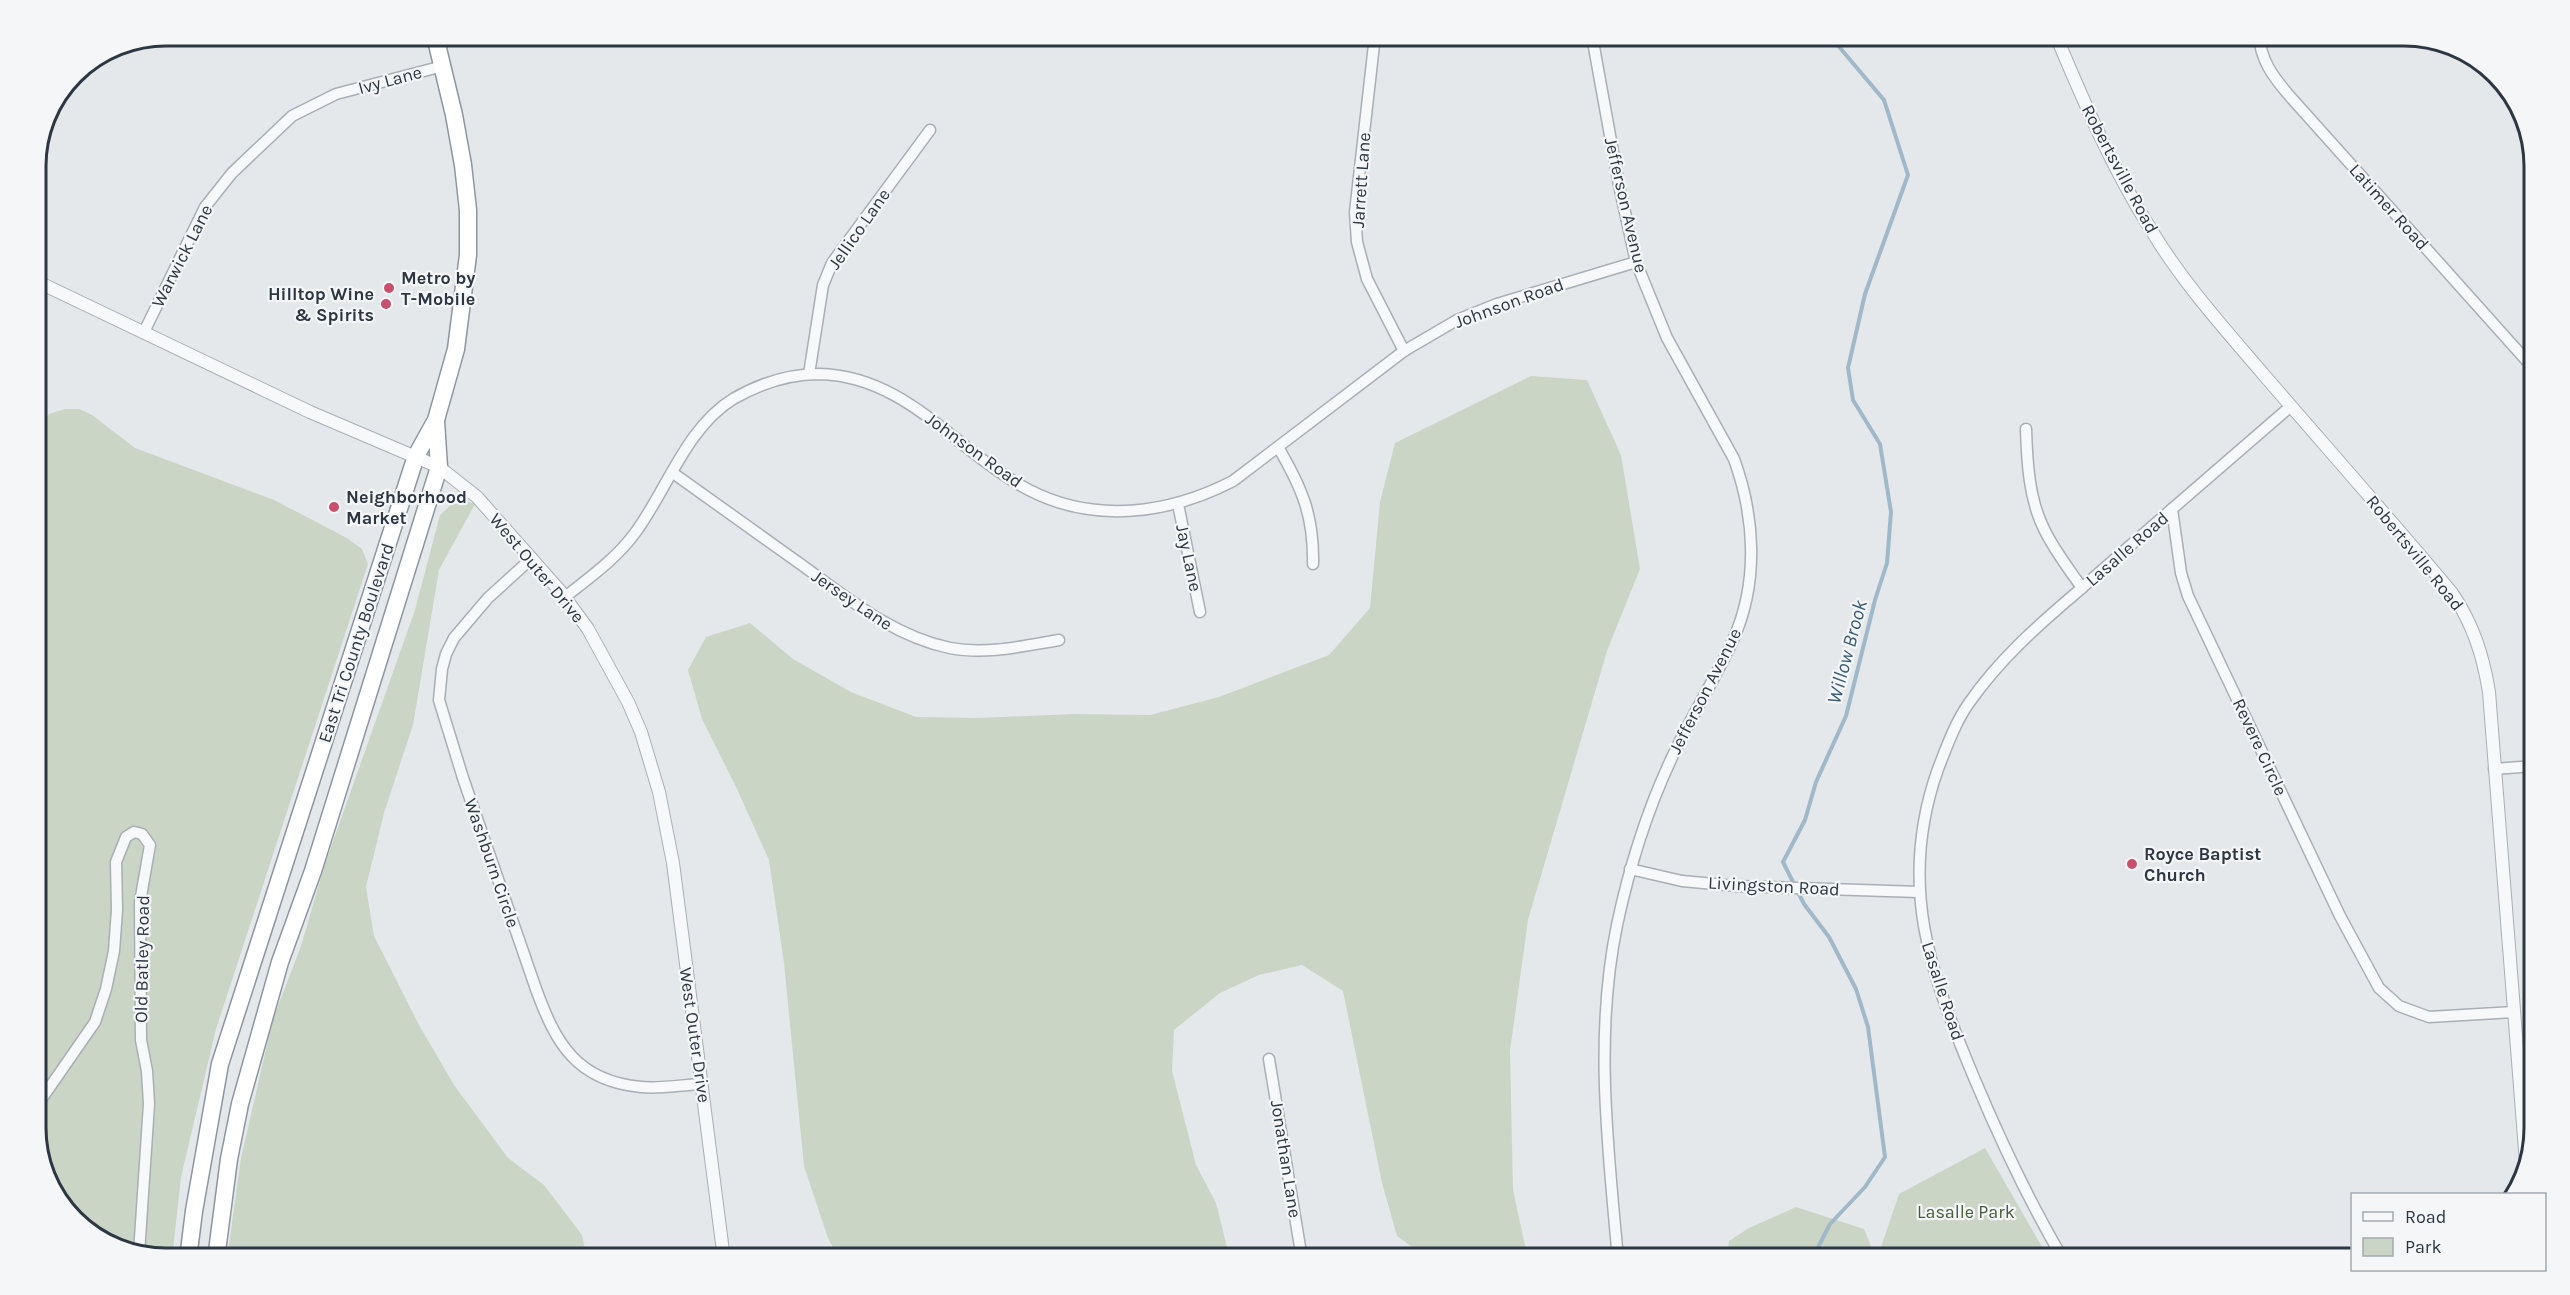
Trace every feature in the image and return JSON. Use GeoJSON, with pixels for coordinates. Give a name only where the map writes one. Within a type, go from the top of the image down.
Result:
{"type":"FeatureCollection","features":[{"type":"Feature","properties":{"kind":"highway"},"geometry":{"type":"LineString","coordinates":[[436,420],[456,349],[468,255],[468,210],[463,165],[438,47]]}},
{"type":"Feature","properties":{"kind":"highway","name":"East Tri County Boulevard"},"geometry":{"type":"LineString","coordinates":[[189,1248],[220,1064],[416,456],[436,420]]}},
{"type":"Feature","properties":{"kind":"highway","name":"East Tri County Boulevard"},"geometry":{"type":"LineString","coordinates":[[218,1248],[233,1137],[280,962],[313,871],[438,466],[436,420]]}},
{"type":"Feature","properties":{"kind":"street","name":"Jarrett Lane"},"geometry":{"type":"LineString","coordinates":[[1374,46],[1355,212],[1357,242],[1367,279],[1404,351]]}},
{"type":"Feature","properties":{"kind":"street","name":"Jefferson Avenue"},"geometry":{"type":"LineString","coordinates":[[1594,46],[1619,185],[1636,262],[1667,338],[1734,459],[1744,489],[1751,533],[1751,569],[1741,620],[1666,770],[1630,869],[1617,927],[1604,1031],[1605,1116],[1617,1248]]}},
{"type":"Feature","properties":{"kind":"street","name":"Robertsville Road"},"geometry":{"type":"LineString","coordinates":[[2061,46],[2113,163],[2150,229],[2204,305],[2432,569],[2466,614],[2484,667],[2524,1132]]}},
{"type":"Feature","properties":{"kind":"street","name":"Latimer Road"},"geometry":{"type":"LineString","coordinates":[[2261,46],[2264,60],[2281,86],[2523,357]]}},
{"type":"Feature","properties":{"kind":"street","name":"Ivy Lane"},"geometry":{"type":"LineString","coordinates":[[336,94],[443,66]]}},
{"type":"Feature","properties":{"kind":"street","name":"Warwick Lane"},"geometry":{"type":"LineString","coordinates":[[144,332],[205,207],[221,186],[249,154],[292,116],[336,94]]}},
{"type":"Feature","properties":{"kind":"street","name":"Jellico Lane"},"geometry":{"type":"LineString","coordinates":[[809,374],[823,285],[832,263],[930,130]]}},
{"type":"Feature","properties":{"kind":"street","name":"Johnson Road"},"geometry":{"type":"LineString","coordinates":[[565,597],[609,562],[633,536],[701,428],[731,400],[766,383],[809,374],[832,374],[859,379],[884,388],[910,403],[1009,478],[1031,491],[1066,505],[1123,513],[1178,504],[1204,496],[1233,481],[1404,351],[1457,320],[1497,304],[1636,262]]}},
{"type":"Feature","properties":{"kind":"street","name":"West Outer Drive"},"geometry":{"type":"LineString","coordinates":[[47,286],[310,412],[438,466],[477,497],[565,597],[588,629],[610,666],[637,723],[654,772],[673,864],[723,1248]]}},
{"type":"Feature","properties":{"kind":"street"},"geometry":{"type":"LineString","coordinates":[[2172,509],[2291,406]]}},
{"type":"Feature","properties":{"kind":"street"},"geometry":{"type":"LineString","coordinates":[[2026,429],[2027,455],[2036,510],[2053,545],[2082,588]]}},
{"type":"Feature","properties":{"kind":"street"},"geometry":{"type":"LineString","coordinates":[[1278,447],[1300,486],[1310,515],[1314,540],[1313,564]]}},
{"type":"Feature","properties":{"kind":"street","name":"Jersey Lane"},"geometry":{"type":"LineString","coordinates":[[673,473],[861,608],[904,633],[951,648],[976,650],[1008,649],[1059,640]]}},
{"type":"Feature","properties":{"kind":"street","name":"Jay Lane"},"geometry":{"type":"LineString","coordinates":[[1178,504],[1200,612]]}},
{"type":"Feature","properties":{"kind":"street","name":"Lasalle Road"},"geometry":{"type":"LineString","coordinates":[[2057,1248],[2006,1154],[1957,1037],[1930,961],[1922,924],[1919,892],[1924,816],[1945,750],[1967,705],[2009,652],[2172,509]]}},
{"type":"Feature","properties":{"kind":"street","name":"Revere Circle"},"geometry":{"type":"LineString","coordinates":[[2172,509],[2181,573],[2188,596],[2340,916],[2379,988],[2399,1006],[2429,1017],[2514,1012]]}},
{"type":"Feature","properties":{"kind":"street","name":"Washburn Circle"},"geometry":{"type":"LineString","coordinates":[[532,558],[463,624],[446,654],[441,669],[439,700],[463,778],[539,998],[549,1024],[561,1045],[572,1057],[599,1076],[623,1084],[644,1087],[701,1084]]}},
{"type":"Feature","properties":{"kind":"street"},"geometry":{"type":"LineString","coordinates":[[2494,769],[2524,767]]}},
{"type":"Feature","properties":{"kind":"street","name":"Old Batley Road"},"geometry":{"type":"LineString","coordinates":[[47,1091],[95,1022],[106,989],[114,951],[117,862],[126,837],[134,832],[142,834],[150,845],[140,902],[139,968],[141,1040],[147,1071],[149,1104],[148,1152],[140,1245]]}},
{"type":"Feature","properties":{"kind":"street","name":"Livingston Road"},"geometry":{"type":"LineString","coordinates":[[1630,869],[1682,880],[1736,886],[1919,892]]}},
{"type":"Feature","properties":{"kind":"street","name":"Jonathan Lane"},"geometry":{"type":"LineString","coordinates":[[1269,1059],[1300,1248]]}},
{"type":"Feature","properties":{"kind":"green space"},"geometry":{"type":"Polygon","coordinates":[[[1531,376],[1587,380],[1621,455],[1640,569],[1607,651],[1528,920],[1510,1051],[1513,1190],[1526,1248],[1414,1248],[1397,1236],[1382,1183],[1343,991],[1302,965],[1259,975],[1220,993],[1174,1030],[1172,1071],[1196,1165],[1216,1203],[1227,1248],[833,1248],[804,1166],[784,963],[769,860],[702,719],[688,670],[706,637],[750,623],[793,659],[851,692],[916,717],[1150,715],[1219,697],[1329,655],[1370,608],[1380,502],[1395,443],[1531,376]]]}},
{"type":"Feature","properties":{"kind":"green space"},"geometry":{"type":"Polygon","coordinates":[[[65,409],[79,409],[92,415],[135,448],[274,500],[347,538],[362,549],[368,564],[216,1029],[181,1177],[173,1248],[151,1247],[121,1239],[87,1219],[76,1208],[59,1181],[49,1152],[47,1136],[47,416],[65,409]]]}},
{"type":"Feature","properties":{"kind":"green space"},"geometry":{"type":"Polygon","coordinates":[[[463,500],[475,504],[439,570],[413,725],[384,813],[366,887],[374,936],[419,1025],[454,1085],[508,1158],[544,1185],[582,1235],[585,1248],[229,1248],[241,1158],[273,1019],[301,946],[325,864],[415,610],[440,515],[453,503],[463,500]]]}},
{"type":"Feature","properties":{"kind":"green space","name":"Lasalle Park"},"geometry":{"type":"Polygon","coordinates":[[[1985,1148],[2043,1248],[1881,1248],[1899,1194],[1985,1148]]]}},
{"type":"Feature","properties":{"kind":"green space"},"geometry":{"type":"Polygon","coordinates":[[[1796,1207],[1864,1229],[1872,1248],[1728,1248],[1729,1241],[1749,1228],[1796,1207]]]}},
{"type":"Feature","properties":{"kind":"waterway","name":"Willow Brook"},"geometry":{"type":"LineString","coordinates":[[1818,1248],[1830,1224],[1865,1187],[1885,1157],[1868,1027],[1856,989],[1829,937],[1804,904],[1783,862],[1805,820],[1816,782],[1846,716],[1875,600],[1887,563],[1891,512],[1880,444],[1853,400],[1848,368],[1865,294],[1908,175],[1884,100],[1839,46]]}},
{"type":"Feature","properties":{"kind":"place","name":"Metro by T-Mobile"},"geometry":{"type":"Point","coordinates":[389,288]}},
{"type":"Feature","properties":{"kind":"place","name":"Hilltop Wine & Spirits"},"geometry":{"type":"Point","coordinates":[386,304]}},
{"type":"Feature","properties":{"kind":"place","name":"Neighborhood Market"},"geometry":{"type":"Point","coordinates":[334,507]}},
{"type":"Feature","properties":{"kind":"place","name":"Royce Baptist Church"},"geometry":{"type":"Point","coordinates":[2132,864]}}]}
